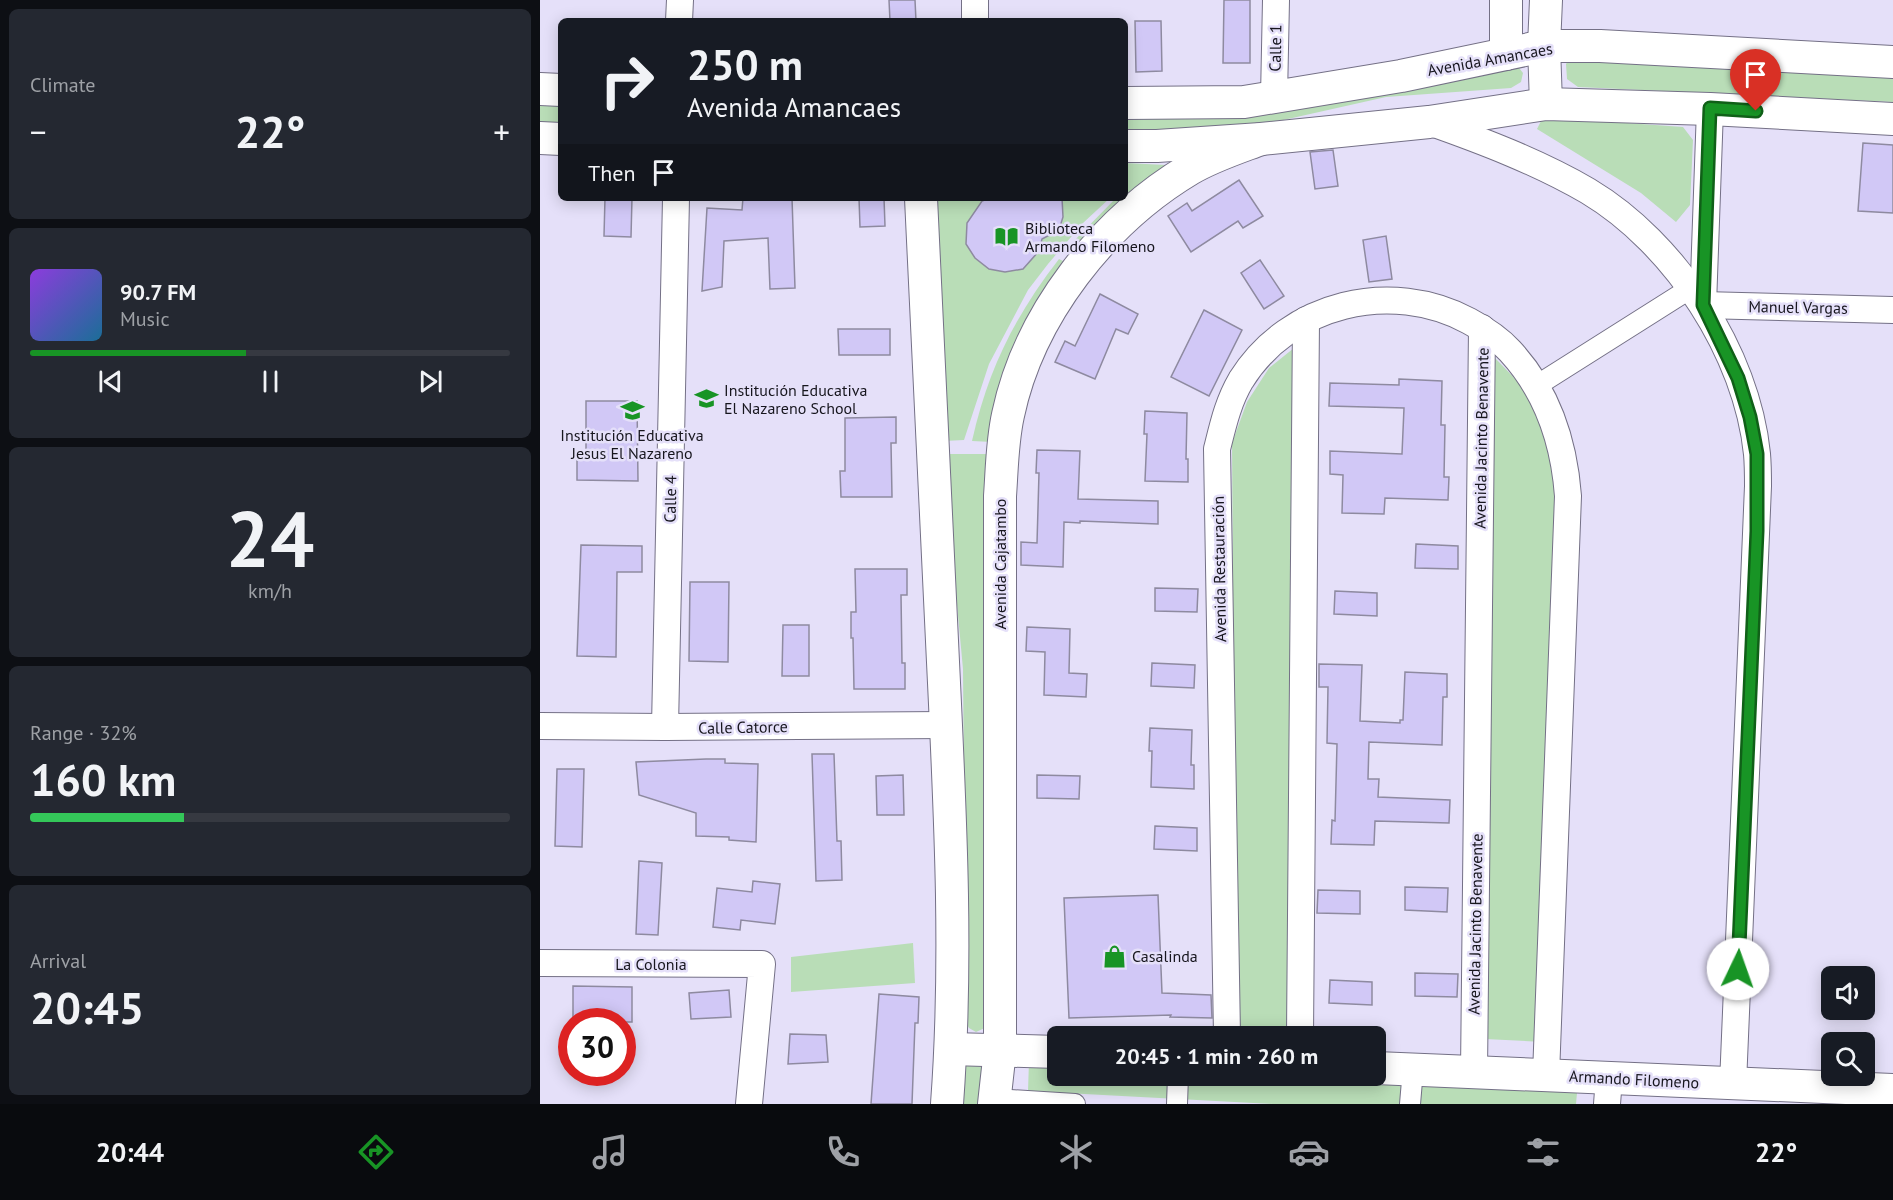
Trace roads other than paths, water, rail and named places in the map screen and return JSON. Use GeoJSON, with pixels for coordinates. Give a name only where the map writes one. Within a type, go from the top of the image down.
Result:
{"type":"FeatureCollection","features":[{"type":"Feature","properties":{"kind":"street"},"geometry":{"type":"LineString","coordinates":[[679,18],[680,0]]}},
{"type":"Feature","properties":{"kind":"street"},"geometry":{"type":"LineString","coordinates":[[975,0],[975,18]]}},
{"type":"Feature","properties":{"kind":"street","name":"Calle 1"},"geometry":{"type":"LineString","coordinates":[[1274,97],[1276,0]]}},
{"type":"Feature","properties":{"kind":"street"},"geometry":{"type":"LineString","coordinates":[[1506,0],[1506,54]]}},
{"type":"Feature","properties":{"kind":"street"},"geometry":{"type":"LineString","coordinates":[[1546,0],[1544,46],[1546,104]]}},
{"type":"Feature","properties":{"kind":"street","name":"Avenida Amancaes"},"geometry":{"type":"LineString","coordinates":[[1128,103],[1244,102],[1401,76],[1544,46],[1611,46],[1893,62]]}},
{"type":"Feature","properties":{"kind":"street"},"geometry":{"type":"LineString","coordinates":[[540,89],[558,90]]}},
{"type":"Feature","properties":{"kind":"street"},"geometry":{"type":"LineString","coordinates":[[1128,146],[1167,146],[1261,139],[1429,122],[1546,104],[1710,108],[1893,119]]}},
{"type":"Feature","properties":{"kind":"street"},"geometry":{"type":"LineString","coordinates":[[1697,297],[1710,108]]}},
{"type":"Feature","properties":{"kind":"street"},"geometry":{"type":"LineString","coordinates":[[1429,122],[1530,161],[1590,192],[1619,212],[1648,239],[1697,297],[1738,378],[1750,417],[1757,454],[1757,531],[1733,1084]]}},
{"type":"Feature","properties":{"kind":"street"},"geometry":{"type":"LineString","coordinates":[[540,138],[558,139]]}},
{"type":"Feature","properties":{"kind":"street","name":"Avenida Cajatambo"},"geometry":{"type":"LineString","coordinates":[[994,1101],[1000,1050],[1000,496],[1003,451],[1011,404],[1021,372],[1058,297],[1088,257],[1118,223],[1156,191],[1191,169],[1224,152],[1261,139]]}},
{"type":"Feature","properties":{"kind":"street","name":"Calle 4"},"geometry":{"type":"LineString","coordinates":[[665,727],[676,201]]}},
{"type":"Feature","properties":{"kind":"street"},"geometry":{"type":"LineString","coordinates":[[921,201],[946,725],[952,938],[951,1049],[947,1104]]}},
{"type":"Feature","properties":{"kind":"street"},"geometry":{"type":"LineString","coordinates":[[1536,386],[1697,297]]}},
{"type":"Feature","properties":{"kind":"street","name":"Manuel Vargas"},"geometry":{"type":"LineString","coordinates":[[1697,297],[1893,310]]}},
{"type":"Feature","properties":{"kind":"street","name":"Avenida Restauración"},"geometry":{"type":"LineString","coordinates":[[1227,1026],[1217,449],[1226,414],[1241,381],[1263,352],[1291,328],[1323,312],[1355,302],[1388,299],[1421,303],[1453,312],[1482,328]]}},
{"type":"Feature","properties":{"kind":"street"},"geometry":{"type":"LineString","coordinates":[[1300,1026],[1306,320]]}},
{"type":"Feature","properties":{"kind":"street","name":"Avenida Jacinto Benavente"},"geometry":{"type":"LineString","coordinates":[[1482,328],[1508,349],[1530,374],[1546,403],[1560,439],[1566,468],[1568,496],[1546,1075]]}},
{"type":"Feature","properties":{"kind":"street","name":"Avenida Jacinto Benavente"},"geometry":{"type":"LineString","coordinates":[[1474,1072],[1482,328]]}},
{"type":"Feature","properties":{"kind":"street","name":"Calle Catorce"},"geometry":{"type":"LineString","coordinates":[[540,726],[946,725]]}},
{"type":"Feature","properties":{"kind":"street","name":"La Colonia"},"geometry":{"type":"LineString","coordinates":[[540,963],[762,964],[762,988],[750,1104]]}},
{"type":"Feature","properties":{"kind":"street"},"geometry":{"type":"LineString","coordinates":[[951,1049],[1047,1052]]}},
{"type":"Feature","properties":{"kind":"street","name":"Armando Filomeno"},"geometry":{"type":"LineString","coordinates":[[1386,1069],[1546,1075],[1608,1091],[1733,1084],[1893,1090]]}},
{"type":"Feature","properties":{"kind":"street"},"geometry":{"type":"LineString","coordinates":[[1410,1104],[1413,1070]]}},
{"type":"Feature","properties":{"kind":"street"},"geometry":{"type":"LineString","coordinates":[[1177,1104],[1178,1086]]}},
{"type":"Feature","properties":{"kind":"street"},"geometry":{"type":"LineString","coordinates":[[994,1101],[1075,1104]]}},
{"type":"Feature","properties":{"kind":"place","name":"Biblioteca Armando Filomeno"},"geometry":{"type":"Point","coordinates":[1007,237]}},
{"type":"Feature","properties":{"kind":"place","name":"Institución Educativa El Nazareno School"},"geometry":{"type":"Point","coordinates":[706,399]}},
{"type":"Feature","properties":{"kind":"place","name":"Institución Educativa Jesus El Nazareno"},"geometry":{"type":"Point","coordinates":[632,410]}},
{"type":"Feature","properties":{"kind":"place","name":"Casalinda"},"geometry":{"type":"Point","coordinates":[1114,956]}}]}
